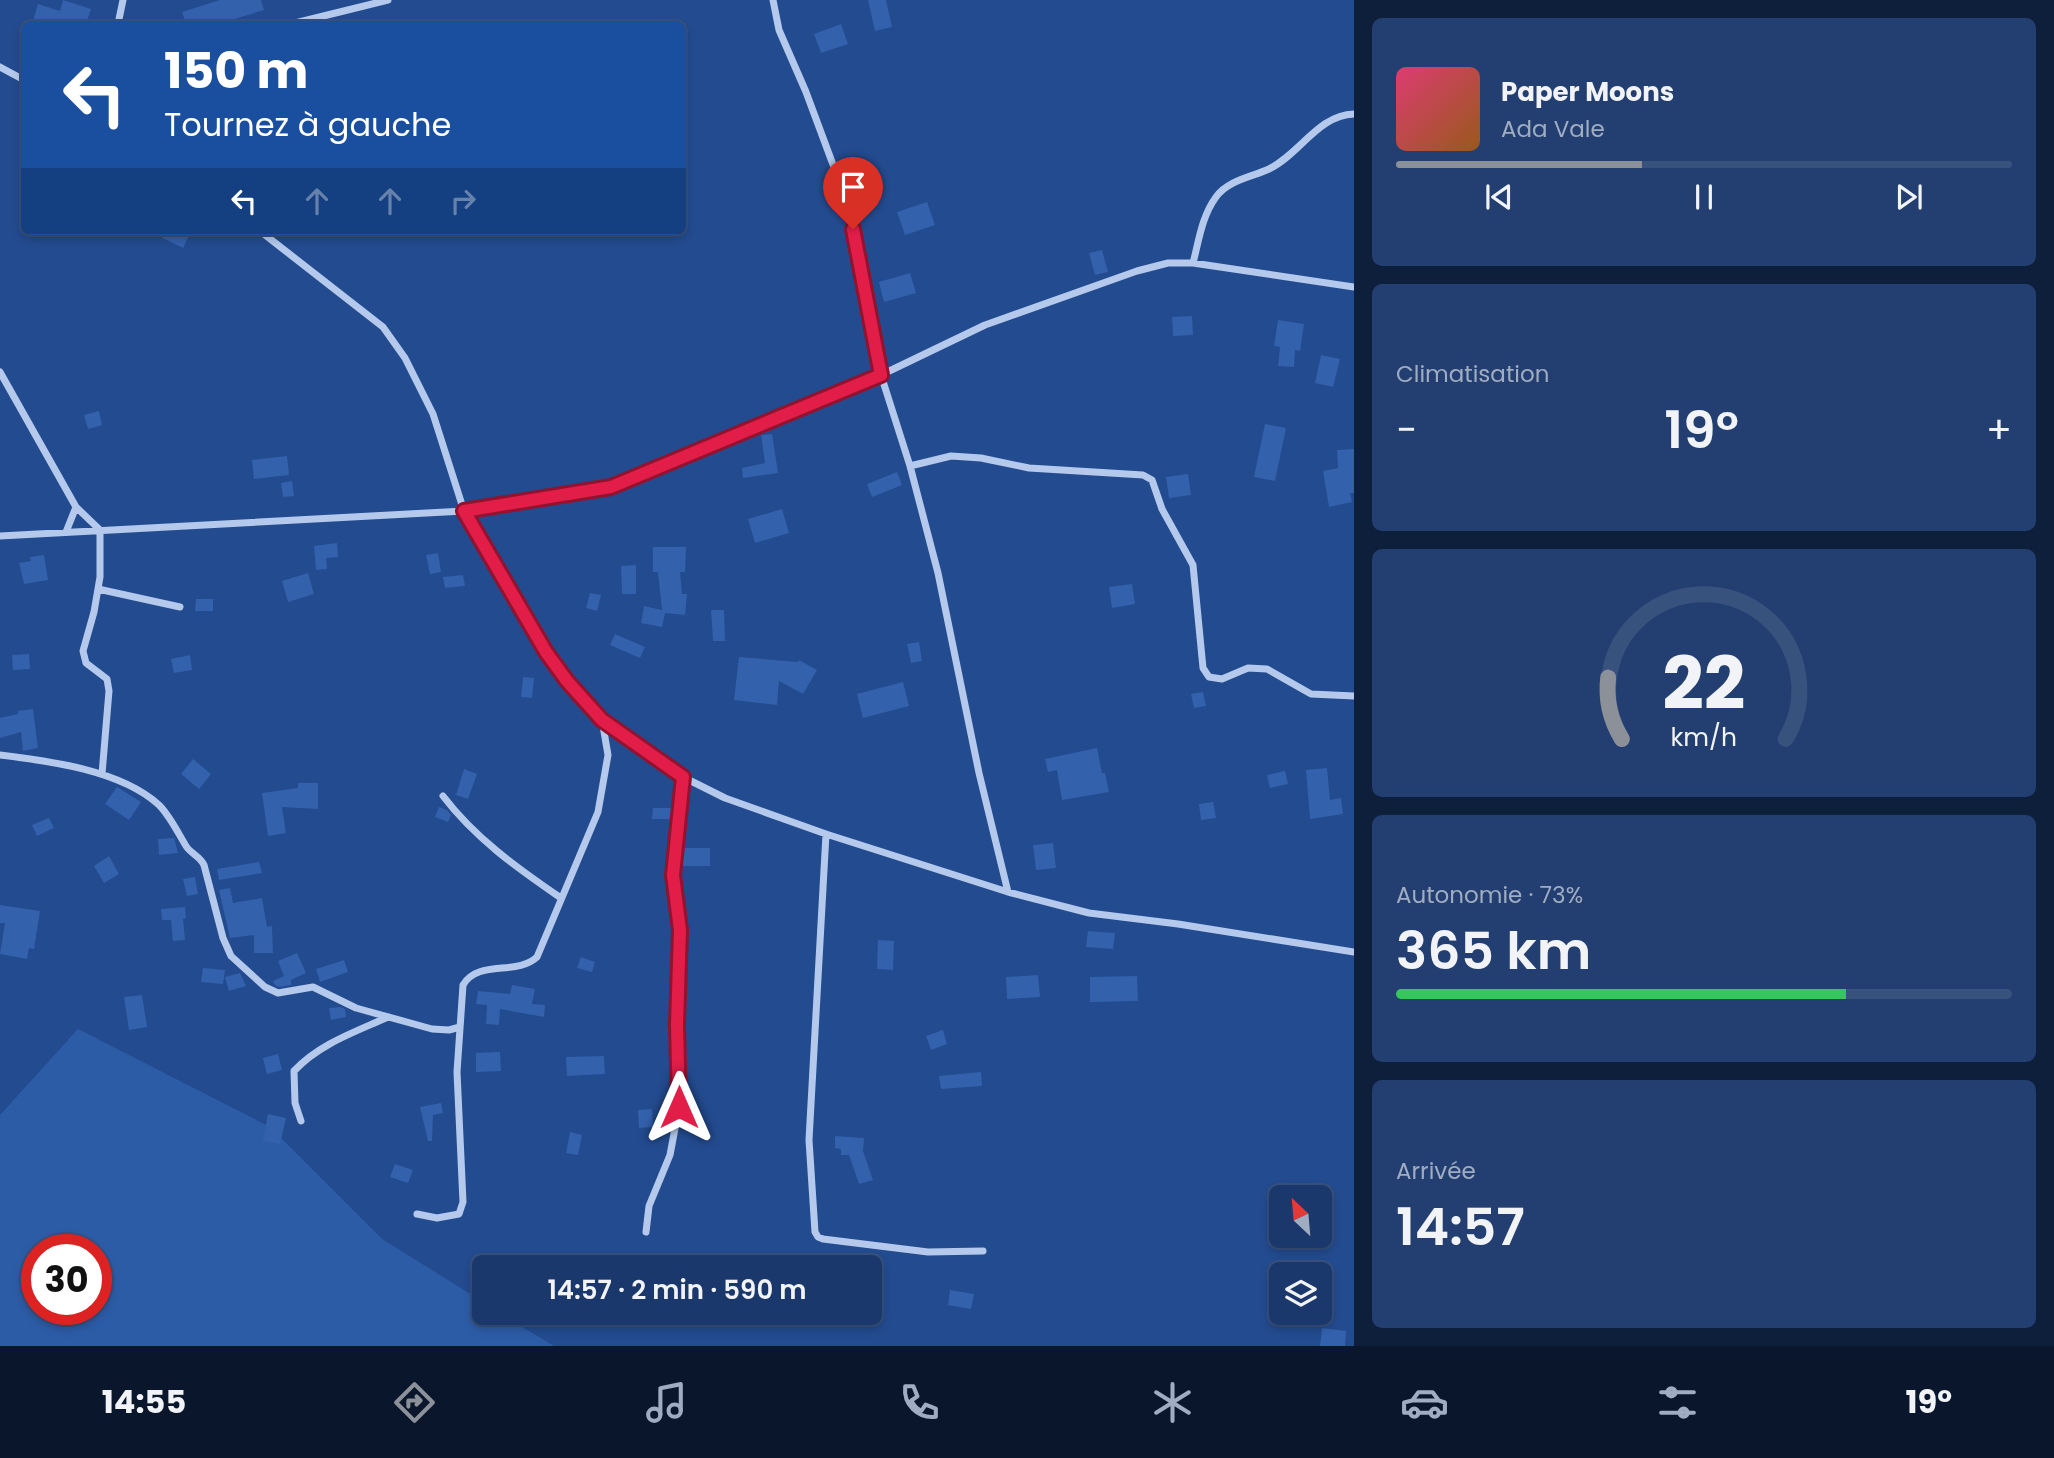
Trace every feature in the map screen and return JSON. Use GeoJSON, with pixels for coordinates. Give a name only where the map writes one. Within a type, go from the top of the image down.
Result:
{"type":"FeatureCollection","features":[{"type":"Feature","properties":{"kind":"street"},"geometry":{"type":"LineString","coordinates":[[119,21],[123,0]]}},
{"type":"Feature","properties":{"kind":"street"},"geometry":{"type":"LineString","coordinates":[[303,21],[388,0]]}},
{"type":"Feature","properties":{"kind":"street"},"geometry":{"type":"LineString","coordinates":[[773,0],[779,30],[806,92],[848,205],[881,375],[910,466],[938,573],[979,773],[1008,892]]}},
{"type":"Feature","properties":{"kind":"street"},"geometry":{"type":"LineString","coordinates":[[0,67],[21,78]]}},
{"type":"Feature","properties":{"kind":"street"},"geometry":{"type":"LineString","coordinates":[[1193,263],[1205,217],[1218,194],[1242,178],[1267,170],[1285,160],[1302,146],[1314,131],[1344,114],[1354,114]]}},
{"type":"Feature","properties":{"kind":"street"},"geometry":{"type":"LineString","coordinates":[[265,235],[383,327],[405,358],[433,414],[464,511],[546,652],[567,681],[602,720],[683,777],[725,798],[825,834],[1008,892],[1089,913],[1354,952]]}},
{"type":"Feature","properties":{"kind":"street"},"geometry":{"type":"LineString","coordinates":[[0,536],[464,511],[611,487],[881,375],[985,326],[1137,271],[1168,263],[1193,263],[1354,287]]}},
{"type":"Feature","properties":{"kind":"street"},"geometry":{"type":"LineString","coordinates":[[0,372],[76,507],[100,530],[98,589],[83,651],[86,663],[102,673],[107,679],[110,691],[102,774]]}},
{"type":"Feature","properties":{"kind":"street"},"geometry":{"type":"LineString","coordinates":[[910,466],[951,456],[981,458],[1029,468],[1143,475],[1152,480],[1162,509],[1193,565],[1203,668],[1209,677],[1222,679],[1248,668],[1267,669],[1311,694],[1354,696]]}},
{"type":"Feature","properties":{"kind":"street"},"geometry":{"type":"LineString","coordinates":[[66,532],[76,507]]}},
{"type":"Feature","properties":{"kind":"street"},"geometry":{"type":"LineString","coordinates":[[98,589],[180,607]]}},
{"type":"Feature","properties":{"kind":"street"},"geometry":{"type":"LineString","coordinates":[[416,1214],[437,1218],[460,1214],[463,1202],[457,1072],[463,985],[467,977],[476,972],[532,962],[537,957],[598,812],[608,755],[602,720]]}},
{"type":"Feature","properties":{"kind":"street"},"geometry":{"type":"LineString","coordinates":[[0,755],[102,774],[128,786],[159,806],[189,850],[202,859],[223,939],[231,956],[265,988],[278,993],[313,987],[356,1008],[432,1029],[449,1030],[460,1027]]}},
{"type":"Feature","properties":{"kind":"street"},"geometry":{"type":"LineString","coordinates":[[646,1232],[649,1206],[670,1155],[679,1107],[677,1025],[680,930],[673,875],[683,777]]}},
{"type":"Feature","properties":{"kind":"street"},"geometry":{"type":"LineString","coordinates":[[443,796],[462,821],[489,846],[561,898]]}},
{"type":"Feature","properties":{"kind":"street"},"geometry":{"type":"LineString","coordinates":[[825,834],[809,1140],[815,1232],[817,1237],[823,1239],[928,1252],[983,1251]]}},
{"type":"Feature","properties":{"kind":"street"},"geometry":{"type":"LineString","coordinates":[[302,1121],[295,1103],[294,1072],[307,1057],[327,1045],[389,1017]]}},
{"type":"Feature","properties":{"kind":"shaded area"},"geometry":{"type":"Polygon","coordinates":[[[78,1029],[270,1127],[382,1239],[472,1295],[472,1325],[519,1325],[554,1346],[0,1346],[0,1115],[78,1029]]]}},
{"type":"Feature","properties":{"kind":"building"},"geometry":{"type":"Polygon","coordinates":[[[63,0],[91,9],[87,21],[33,21],[38,4],[60,11],[63,0]]]}},
{"type":"Feature","properties":{"kind":"building"},"geometry":{"type":"Polygon","coordinates":[[[220,0],[261,0],[264,10],[228,21],[185,21],[182,12],[220,0]]]}},
{"type":"Feature","properties":{"kind":"building"},"geometry":{"type":"Polygon","coordinates":[[[868,0],[886,0],[892,27],[875,31],[868,0]]]}},
{"type":"Feature","properties":{"kind":"building"},"geometry":{"type":"Polygon","coordinates":[[[841,24],[848,44],[821,53],[814,34],[841,24]]]}},
{"type":"Feature","properties":{"kind":"building"},"geometry":{"type":"Polygon","coordinates":[[[927,202],[935,225],[905,235],[897,212],[927,202]]]}},
{"type":"Feature","properties":{"kind":"building"},"geometry":{"type":"Polygon","coordinates":[[[157,235],[189,235],[183,248],[157,235]]]}},
{"type":"Feature","properties":{"kind":"building"},"geometry":{"type":"Polygon","coordinates":[[[1102,250],[1108,272],[1095,275],[1089,253],[1102,250]]]}},
{"type":"Feature","properties":{"kind":"building"},"geometry":{"type":"Polygon","coordinates":[[[910,273],[916,293],[884,302],[879,282],[910,273]]]}},
{"type":"Feature","properties":{"kind":"building"},"geometry":{"type":"Polygon","coordinates":[[[1192,316],[1193,335],[1173,336],[1172,317],[1192,316]]]}},
{"type":"Feature","properties":{"kind":"building"},"geometry":{"type":"Polygon","coordinates":[[[1278,320],[1304,324],[1300,351],[1295,350],[1294,367],[1278,366],[1280,347],[1274,346],[1278,320]]]}},
{"type":"Feature","properties":{"kind":"building"},"geometry":{"type":"Polygon","coordinates":[[[1321,355],[1340,359],[1333,387],[1315,383],[1321,355]]]}},
{"type":"Feature","properties":{"kind":"building"},"geometry":{"type":"Polygon","coordinates":[[[99,411],[102,425],[88,429],[84,415],[99,411]]]}},
{"type":"Feature","properties":{"kind":"building"},"geometry":{"type":"Polygon","coordinates":[[[1265,424],[1286,428],[1275,481],[1254,477],[1265,424]]]}},
{"type":"Feature","properties":{"kind":"building"},"geometry":{"type":"Polygon","coordinates":[[[772,434],[778,473],[743,478],[742,468],[765,463],[761,435],[772,434]]]}},
{"type":"Feature","properties":{"kind":"building"},"geometry":{"type":"Polygon","coordinates":[[[1354,449],[1354,493],[1350,493],[1352,502],[1329,507],[1323,471],[1338,468],[1337,450],[1354,449]]]}},
{"type":"Feature","properties":{"kind":"building"},"geometry":{"type":"Polygon","coordinates":[[[287,456],[289,475],[254,479],[252,460],[287,456]]]}},
{"type":"Feature","properties":{"kind":"building"},"geometry":{"type":"Polygon","coordinates":[[[897,472],[902,485],[872,497],[867,484],[897,472]]]}},
{"type":"Feature","properties":{"kind":"building"},"geometry":{"type":"Polygon","coordinates":[[[1188,474],[1191,495],[1169,498],[1166,477],[1188,474]]]}},
{"type":"Feature","properties":{"kind":"building"},"geometry":{"type":"Polygon","coordinates":[[[292,481],[294,496],[283,497],[281,483],[292,481]]]}},
{"type":"Feature","properties":{"kind":"building"},"geometry":{"type":"Polygon","coordinates":[[[782,509],[789,533],[755,543],[748,519],[782,509]]]}},
{"type":"Feature","properties":{"kind":"building"},"geometry":{"type":"Polygon","coordinates":[[[337,543],[338,557],[326,558],[327,569],[316,570],[314,546],[337,543]]]}},
{"type":"Feature","properties":{"kind":"building"},"geometry":{"type":"Polygon","coordinates":[[[653,547],[686,547],[685,572],[680,572],[682,594],[687,594],[685,615],[665,613],[662,627],[641,623],[644,606],[662,610],[658,572],[653,572],[653,547]]]}},
{"type":"Feature","properties":{"kind":"building"},"geometry":{"type":"Polygon","coordinates":[[[438,553],[441,572],[430,574],[426,555],[438,553]]]}},
{"type":"Feature","properties":{"kind":"building"},"geometry":{"type":"Polygon","coordinates":[[[44,555],[48,580],[24,584],[19,563],[31,561],[30,557],[44,555]]]}},
{"type":"Feature","properties":{"kind":"building"},"geometry":{"type":"Polygon","coordinates":[[[636,565],[636,594],[622,594],[621,566],[636,565]]]}},
{"type":"Feature","properties":{"kind":"building"},"geometry":{"type":"Polygon","coordinates":[[[308,573],[314,594],[288,602],[282,581],[308,573]]]}},
{"type":"Feature","properties":{"kind":"building"},"geometry":{"type":"Polygon","coordinates":[[[463,575],[465,586],[445,588],[443,577],[463,575]]]}},
{"type":"Feature","properties":{"kind":"building"},"geometry":{"type":"Polygon","coordinates":[[[1132,584],[1135,604],[1112,608],[1109,587],[1132,584]]]}},
{"type":"Feature","properties":{"kind":"building"},"geometry":{"type":"Polygon","coordinates":[[[590,593],[601,595],[597,611],[586,608],[590,593]]]}},
{"type":"Feature","properties":{"kind":"building"},"geometry":{"type":"Polygon","coordinates":[[[196,599],[213,599],[213,611],[195,611],[196,599]]]}},
{"type":"Feature","properties":{"kind":"building"},"geometry":{"type":"Polygon","coordinates":[[[711,610],[724,610],[725,641],[713,641],[711,610]]]}},
{"type":"Feature","properties":{"kind":"building"},"geometry":{"type":"Polygon","coordinates":[[[615,634],[645,647],[640,658],[610,645],[615,634]]]}},
{"type":"Feature","properties":{"kind":"building"},"geometry":{"type":"Polygon","coordinates":[[[919,642],[922,661],[911,663],[907,644],[919,642]]]}},
{"type":"Feature","properties":{"kind":"building"},"geometry":{"type":"Polygon","coordinates":[[[29,654],[30,669],[13,670],[12,655],[29,654]]]}},
{"type":"Feature","properties":{"kind":"building"},"geometry":{"type":"Polygon","coordinates":[[[190,655],[192,670],[174,673],[171,659],[190,655]]]}},
{"type":"Feature","properties":{"kind":"building"},"geometry":{"type":"Polygon","coordinates":[[[739,657],[799,660],[817,670],[803,694],[779,681],[777,705],[734,700],[739,657]]]}},
{"type":"Feature","properties":{"kind":"building"},"geometry":{"type":"Polygon","coordinates":[[[523,677],[534,678],[532,698],[521,697],[523,677]]]}},
{"type":"Feature","properties":{"kind":"building"},"geometry":{"type":"Polygon","coordinates":[[[903,682],[909,706],[863,718],[857,694],[903,682]]]}},
{"type":"Feature","properties":{"kind":"building"},"geometry":{"type":"Polygon","coordinates":[[[1203,692],[1206,706],[1194,708],[1191,694],[1203,692]]]}},
{"type":"Feature","properties":{"kind":"building"},"geometry":{"type":"Polygon","coordinates":[[[33,709],[38,748],[23,751],[21,732],[0,738],[0,718],[33,709]]]}},
{"type":"Feature","properties":{"kind":"building"},"geometry":{"type":"Polygon","coordinates":[[[1097,748],[1109,792],[1062,800],[1057,770],[1048,772],[1045,759],[1097,748]]]}},
{"type":"Feature","properties":{"kind":"building"},"geometry":{"type":"Polygon","coordinates":[[[193,759],[211,774],[199,789],[181,774],[193,759]]]}},
{"type":"Feature","properties":{"kind":"building"},"geometry":{"type":"Polygon","coordinates":[[[1327,768],[1330,800],[1341,798],[1343,814],[1310,819],[1306,770],[1327,768]]]}},
{"type":"Feature","properties":{"kind":"building"},"geometry":{"type":"Polygon","coordinates":[[[464,769],[477,774],[468,799],[456,795],[464,769]]]}},
{"type":"Feature","properties":{"kind":"building"},"geometry":{"type":"Polygon","coordinates":[[[1285,771],[1288,784],[1270,788],[1267,775],[1285,771]]]}},
{"type":"Feature","properties":{"kind":"building"},"geometry":{"type":"Polygon","coordinates":[[[298,783],[318,783],[318,809],[282,807],[286,833],[268,836],[262,793],[298,788],[298,783]]]}},
{"type":"Feature","properties":{"kind":"building"},"geometry":{"type":"Polygon","coordinates":[[[117,787],[141,802],[129,820],[105,804],[117,787]]]}},
{"type":"Feature","properties":{"kind":"building"},"geometry":{"type":"Polygon","coordinates":[[[1213,802],[1216,818],[1201,820],[1199,804],[1213,802]]]}},
{"type":"Feature","properties":{"kind":"building"},"geometry":{"type":"Polygon","coordinates":[[[439,807],[451,815],[448,822],[435,817],[439,807]]]}},
{"type":"Feature","properties":{"kind":"building"},"geometry":{"type":"Polygon","coordinates":[[[653,808],[674,808],[673,819],[652,819],[653,808]]]}},
{"type":"Feature","properties":{"kind":"building"},"geometry":{"type":"Polygon","coordinates":[[[49,818],[54,828],[37,836],[32,825],[49,818]]]}},
{"type":"Feature","properties":{"kind":"building"},"geometry":{"type":"Polygon","coordinates":[[[174,838],[178,853],[159,855],[158,839],[174,838]]]}},
{"type":"Feature","properties":{"kind":"building"},"geometry":{"type":"Polygon","coordinates":[[[1053,843],[1056,868],[1036,870],[1033,845],[1053,843]]]}},
{"type":"Feature","properties":{"kind":"building"},"geometry":{"type":"Polygon","coordinates":[[[682,848],[710,848],[710,866],[682,866],[682,848]]]}},
{"type":"Feature","properties":{"kind":"building"},"geometry":{"type":"Polygon","coordinates":[[[109,856],[119,874],[104,883],[94,866],[109,856]]]}},
{"type":"Feature","properties":{"kind":"building"},"geometry":{"type":"Polygon","coordinates":[[[259,862],[262,873],[219,880],[217,869],[259,862]]]}},
{"type":"Feature","properties":{"kind":"building"},"geometry":{"type":"Polygon","coordinates":[[[195,877],[198,894],[187,896],[183,879],[195,877]]]}},
{"type":"Feature","properties":{"kind":"building"},"geometry":{"type":"Polygon","coordinates":[[[230,888],[233,903],[262,898],[267,927],[272,926],[273,953],[254,953],[254,935],[230,938],[219,890],[230,888]]]}},
{"type":"Feature","properties":{"kind":"building"},"geometry":{"type":"Polygon","coordinates":[[[0,905],[40,911],[34,949],[29,948],[27,959],[0,954],[5,923],[0,923],[0,905]]]}},
{"type":"Feature","properties":{"kind":"building"},"geometry":{"type":"Polygon","coordinates":[[[185,907],[185,940],[173,941],[171,920],[162,920],[161,909],[185,907]]]}},
{"type":"Feature","properties":{"kind":"building"},"geometry":{"type":"Polygon","coordinates":[[[1088,931],[1115,933],[1113,949],[1086,947],[1088,931]]]}},
{"type":"Feature","properties":{"kind":"building"},"geometry":{"type":"Polygon","coordinates":[[[878,940],[894,941],[893,970],[877,969],[878,940]]]}},
{"type":"Feature","properties":{"kind":"building"},"geometry":{"type":"Polygon","coordinates":[[[297,953],[306,973],[291,980],[291,985],[275,985],[273,981],[284,976],[278,961],[297,953]]]}},
{"type":"Feature","properties":{"kind":"building"},"geometry":{"type":"Polygon","coordinates":[[[581,957],[595,962],[592,972],[577,968],[581,957]]]}},
{"type":"Feature","properties":{"kind":"building"},"geometry":{"type":"Polygon","coordinates":[[[344,960],[348,972],[320,982],[316,969],[344,960]]]}},
{"type":"Feature","properties":{"kind":"building"},"geometry":{"type":"Polygon","coordinates":[[[203,968],[225,970],[223,984],[201,982],[203,968]]]}},
{"type":"Feature","properties":{"kind":"building"},"geometry":{"type":"Polygon","coordinates":[[[240,973],[246,986],[229,991],[225,977],[240,973]]]}},
{"type":"Feature","properties":{"kind":"building"},"geometry":{"type":"Polygon","coordinates":[[[1038,975],[1040,997],[1007,999],[1006,977],[1038,975]]]}},
{"type":"Feature","properties":{"kind":"building"},"geometry":{"type":"Polygon","coordinates":[[[1137,976],[1138,1001],[1090,1002],[1090,977],[1137,976]]]}},
{"type":"Feature","properties":{"kind":"building"},"geometry":{"type":"Polygon","coordinates":[[[512,985],[535,989],[532,1004],[545,1005],[544,1017],[500,1009],[499,1025],[486,1024],[487,1005],[476,1004],[478,991],[510,994],[512,985]]]}},
{"type":"Feature","properties":{"kind":"building"},"geometry":{"type":"Polygon","coordinates":[[[142,995],[147,1027],[129,1030],[124,997],[142,995]]]}},
{"type":"Feature","properties":{"kind":"building"},"geometry":{"type":"Polygon","coordinates":[[[329,1008],[345,1009],[346,1017],[331,1020],[329,1008]]]}},
{"type":"Feature","properties":{"kind":"building"},"geometry":{"type":"Polygon","coordinates":[[[943,1030],[947,1044],[931,1050],[926,1036],[943,1030]]]}},
{"type":"Feature","properties":{"kind":"building"},"geometry":{"type":"Polygon","coordinates":[[[500,1052],[501,1071],[476,1072],[476,1053],[500,1052]]]}},
{"type":"Feature","properties":{"kind":"building"},"geometry":{"type":"Polygon","coordinates":[[[278,1054],[282,1070],[267,1074],[263,1058],[278,1054]]]}},
{"type":"Feature","properties":{"kind":"building"},"geometry":{"type":"Polygon","coordinates":[[[604,1056],[605,1074],[567,1076],[566,1057],[604,1056]]]}},
{"type":"Feature","properties":{"kind":"building"},"geometry":{"type":"Polygon","coordinates":[[[981,1072],[982,1086],[941,1089],[939,1076],[981,1072]]]}},
{"type":"Feature","properties":{"kind":"building"},"geometry":{"type":"Polygon","coordinates":[[[441,1103],[443,1113],[433,1115],[432,1141],[428,1141],[420,1107],[441,1103]]]}},
{"type":"Feature","properties":{"kind":"building"},"geometry":{"type":"Polygon","coordinates":[[[652,1109],[653,1127],[639,1128],[638,1110],[652,1109]]]}},
{"type":"Feature","properties":{"kind":"building"},"geometry":{"type":"Polygon","coordinates":[[[268,1114],[286,1118],[280,1144],[263,1141],[268,1114]]]}},
{"type":"Feature","properties":{"kind":"building"},"geometry":{"type":"Polygon","coordinates":[[[570,1132],[582,1135],[578,1155],[566,1153],[570,1132]]]}},
{"type":"Feature","properties":{"kind":"building"},"geometry":{"type":"Polygon","coordinates":[[[835,1136],[864,1138],[863,1151],[873,1180],[859,1184],[849,1155],[841,1155],[841,1149],[835,1148],[835,1136]]]}},
{"type":"Feature","properties":{"kind":"building"},"geometry":{"type":"Polygon","coordinates":[[[395,1164],[413,1170],[408,1183],[390,1177],[395,1164]]]}},
{"type":"Feature","properties":{"kind":"building"},"geometry":{"type":"Polygon","coordinates":[[[950,1290],[974,1294],[971,1309],[948,1305],[950,1290]]]}},
{"type":"Feature","properties":{"kind":"building"},"geometry":{"type":"Polygon","coordinates":[[[1322,1328],[1346,1331],[1345,1346],[1320,1346],[1322,1328]]]}},
{"type":"Feature","properties":{"kind":"route"},"geometry":{"type":"LineString","coordinates":[[679,1107],[677,1025],[680,930],[673,875],[683,777],[602,720],[567,681],[546,652],[464,511],[611,487],[881,375],[853,229]]}}]}
